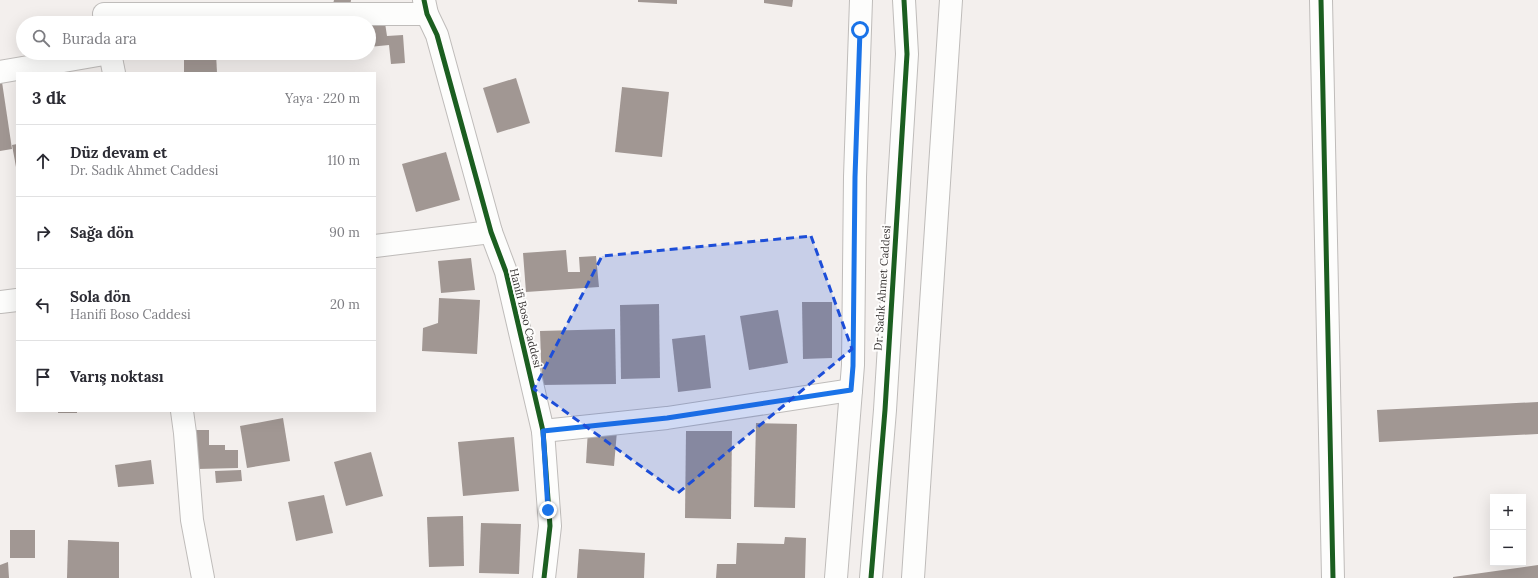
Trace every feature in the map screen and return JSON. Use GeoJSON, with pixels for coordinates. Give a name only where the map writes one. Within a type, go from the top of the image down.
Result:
{"type":"FeatureCollection","features":[{"type":"Feature","properties":{"kind":"street"},"geometry":{"type":"LineString","coordinates":[[836,578],[853,366],[855,177],[861,0]]}},
{"type":"Feature","properties":{"kind":"street","name":"Dr. Sadık Ahmet Caddesi"},"geometry":{"type":"LineString","coordinates":[[871,578],[886,394],[908,54],[904,0]]}},
{"type":"Feature","properties":{"kind":"street"},"geometry":{"type":"LineString","coordinates":[[913,578],[951,0]]}},
{"type":"Feature","properties":{"kind":"street"},"geometry":{"type":"LineString","coordinates":[[1321,0],[1332,578]]}},
{"type":"Feature","properties":{"kind":"street"},"geometry":{"type":"LineString","coordinates":[[104,12],[426,7]]}},
{"type":"Feature","properties":{"kind":"street","name":"Hanifi Boso Caddesi"},"geometry":{"type":"LineString","coordinates":[[426,7],[437,36],[491,232],[506,272],[543,431],[550,526],[544,578]]}},
{"type":"Feature","properties":{"kind":"street"},"geometry":{"type":"LineString","coordinates":[[0,72],[69,60]]}},
{"type":"Feature","properties":{"kind":"street"},"geometry":{"type":"LineString","coordinates":[[111,60],[114,72]]}},
{"type":"Feature","properties":{"kind":"street"},"geometry":{"type":"LineString","coordinates":[[376,246],[491,232]]}},
{"type":"Feature","properties":{"kind":"street"},"geometry":{"type":"LineString","coordinates":[[0,302],[16,300]]}},
{"type":"Feature","properties":{"kind":"street"},"geometry":{"type":"LineString","coordinates":[[543,431],[667,418],[851,390]]}},
{"type":"Feature","properties":{"kind":"street"},"geometry":{"type":"LineString","coordinates":[[182,412],[192,520],[203,578]]}},
{"type":"Feature","properties":{"kind":"highlighted area"},"geometry":{"type":"Polygon","coordinates":[[[811,236],[852,349],[678,493],[534,389],[602,256],[811,236]]]}},
{"type":"Feature","properties":{"kind":"building"},"geometry":{"type":"Polygon","coordinates":[[[334,0],[351,0],[350,7],[333,4],[334,0]]]}},
{"type":"Feature","properties":{"kind":"building"},"geometry":{"type":"Polygon","coordinates":[[[638,0],[677,0],[677,4],[638,2],[638,0]]]}},
{"type":"Feature","properties":{"kind":"building"},"geometry":{"type":"Polygon","coordinates":[[[764,0],[793,0],[792,7],[764,3],[764,0]]]}},
{"type":"Feature","properties":{"kind":"building"},"geometry":{"type":"Polygon","coordinates":[[[385,23],[387,36],[403,35],[405,63],[391,64],[389,45],[376,46],[376,24],[385,23]]]}},
{"type":"Feature","properties":{"kind":"building"},"geometry":{"type":"Polygon","coordinates":[[[184,60],[216,60],[217,72],[184,72],[184,60]]]}},
{"type":"Feature","properties":{"kind":"building"},"geometry":{"type":"Polygon","coordinates":[[[516,78],[530,123],[497,133],[483,88],[516,78]]]}},
{"type":"Feature","properties":{"kind":"building"},"geometry":{"type":"Polygon","coordinates":[[[2,82],[12,149],[0,151],[0,83],[2,82]]]}},
{"type":"Feature","properties":{"kind":"building"},"geometry":{"type":"Polygon","coordinates":[[[622,87],[669,92],[662,157],[615,152],[622,87]]]}},
{"type":"Feature","properties":{"kind":"building"},"geometry":{"type":"Polygon","coordinates":[[[16,144],[16,167],[12,145],[16,144]]]}},
{"type":"Feature","properties":{"kind":"building"},"geometry":{"type":"Polygon","coordinates":[[[446,152],[460,200],[416,212],[402,164],[446,152]]]}},
{"type":"Feature","properties":{"kind":"building"},"geometry":{"type":"Polygon","coordinates":[[[566,250],[568,272],[580,272],[579,257],[596,256],[599,287],[526,292],[523,253],[566,250]]]}},
{"type":"Feature","properties":{"kind":"building"},"geometry":{"type":"Polygon","coordinates":[[[471,258],[475,290],[441,293],[438,261],[471,258]]]}},
{"type":"Feature","properties":{"kind":"building"},"geometry":{"type":"Polygon","coordinates":[[[439,298],[480,300],[477,354],[422,351],[423,328],[438,323],[439,298]]]}},
{"type":"Feature","properties":{"kind":"building"},"geometry":{"type":"Polygon","coordinates":[[[802,302],[832,302],[832,358],[803,359],[802,302]]]}},
{"type":"Feature","properties":{"kind":"building"},"geometry":{"type":"Polygon","coordinates":[[[659,304],[660,378],[621,379],[620,305],[659,304]]]}},
{"type":"Feature","properties":{"kind":"building"},"geometry":{"type":"Polygon","coordinates":[[[778,310],[788,363],[749,370],[740,316],[778,310]]]}},
{"type":"Feature","properties":{"kind":"building"},"geometry":{"type":"Polygon","coordinates":[[[615,329],[616,384],[542,385],[540,331],[615,329]]]}},
{"type":"Feature","properties":{"kind":"building"},"geometry":{"type":"Polygon","coordinates":[[[705,335],[711,388],[678,392],[672,339],[705,335]]]}},
{"type":"Feature","properties":{"kind":"building"},"geometry":{"type":"Polygon","coordinates":[[[1538,402],[1538,434],[1379,442],[1377,410],[1538,402]]]}},
{"type":"Feature","properties":{"kind":"building"},"geometry":{"type":"Polygon","coordinates":[[[58,412],[77,412],[77,413],[58,412]]]}},
{"type":"Feature","properties":{"kind":"building"},"geometry":{"type":"Polygon","coordinates":[[[283,418],[290,461],[247,468],[240,426],[283,418]]]}},
{"type":"Feature","properties":{"kind":"building"},"geometry":{"type":"Polygon","coordinates":[[[756,423],[797,424],[795,508],[754,507],[756,423]]]}},
{"type":"Feature","properties":{"kind":"building"},"geometry":{"type":"Polygon","coordinates":[[[588,429],[617,431],[614,466],[586,463],[588,429]]]}},
{"type":"Feature","properties":{"kind":"building"},"geometry":{"type":"Polygon","coordinates":[[[196,430],[209,430],[209,445],[225,445],[225,450],[238,450],[238,468],[197,469],[196,430]]]}},
{"type":"Feature","properties":{"kind":"building"},"geometry":{"type":"Polygon","coordinates":[[[686,431],[732,431],[731,519],[685,518],[686,431]]]}},
{"type":"Feature","properties":{"kind":"building"},"geometry":{"type":"Polygon","coordinates":[[[514,437],[519,491],[463,496],[458,442],[514,437]]]}},
{"type":"Feature","properties":{"kind":"building"},"geometry":{"type":"Polygon","coordinates":[[[371,452],[383,496],[346,506],[334,462],[371,452]]]}},
{"type":"Feature","properties":{"kind":"building"},"geometry":{"type":"Polygon","coordinates":[[[151,460],[154,484],[118,487],[115,465],[151,460]]]}},
{"type":"Feature","properties":{"kind":"building"},"geometry":{"type":"Polygon","coordinates":[[[241,470],[242,481],[216,483],[215,471],[241,470]]]}},
{"type":"Feature","properties":{"kind":"building"},"geometry":{"type":"Polygon","coordinates":[[[324,495],[333,533],[296,541],[288,502],[324,495]]]}},
{"type":"Feature","properties":{"kind":"building"},"geometry":{"type":"Polygon","coordinates":[[[463,516],[464,566],[429,567],[427,517],[463,516]]]}},
{"type":"Feature","properties":{"kind":"building"},"geometry":{"type":"Polygon","coordinates":[[[481,523],[521,524],[519,574],[479,573],[481,523]]]}},
{"type":"Feature","properties":{"kind":"building"},"geometry":{"type":"Polygon","coordinates":[[[10,530],[35,530],[35,558],[10,558],[10,530]]]}},
{"type":"Feature","properties":{"kind":"building"},"geometry":{"type":"Polygon","coordinates":[[[785,537],[806,538],[805,578],[716,578],[717,564],[736,564],[737,543],[784,544],[785,537]]]}},
{"type":"Feature","properties":{"kind":"building"},"geometry":{"type":"Polygon","coordinates":[[[68,540],[119,542],[119,578],[67,578],[68,540]]]}},
{"type":"Feature","properties":{"kind":"building"},"geometry":{"type":"Polygon","coordinates":[[[579,549],[645,553],[644,578],[577,578],[579,549]]]}},
{"type":"Feature","properties":{"kind":"building"},"geometry":{"type":"Polygon","coordinates":[[[8,562],[9,578],[0,578],[0,565],[8,562]]]}},
{"type":"Feature","properties":{"kind":"building"},"geometry":{"type":"Polygon","coordinates":[[[1538,565],[1538,578],[1453,578],[1453,577],[1538,565]]]}},
{"type":"Feature","properties":{"kind":"cycle path"},"geometry":{"type":"LineString","coordinates":[[424,0],[427,14],[437,35],[491,232],[506,272],[543,431],[550,526],[544,578]]}},
{"type":"Feature","properties":{"kind":"cycle path"},"geometry":{"type":"LineString","coordinates":[[871,578],[885,410],[907,54],[904,0]]}},
{"type":"Feature","properties":{"kind":"cycle path"},"geometry":{"type":"LineString","coordinates":[[1321,0],[1333,578]]}},
{"type":"Feature","properties":{"kind":"route"},"geometry":{"type":"LineString","coordinates":[[548,510],[543,431],[667,418],[851,390],[853,366],[855,177],[860,30]]}}]}
